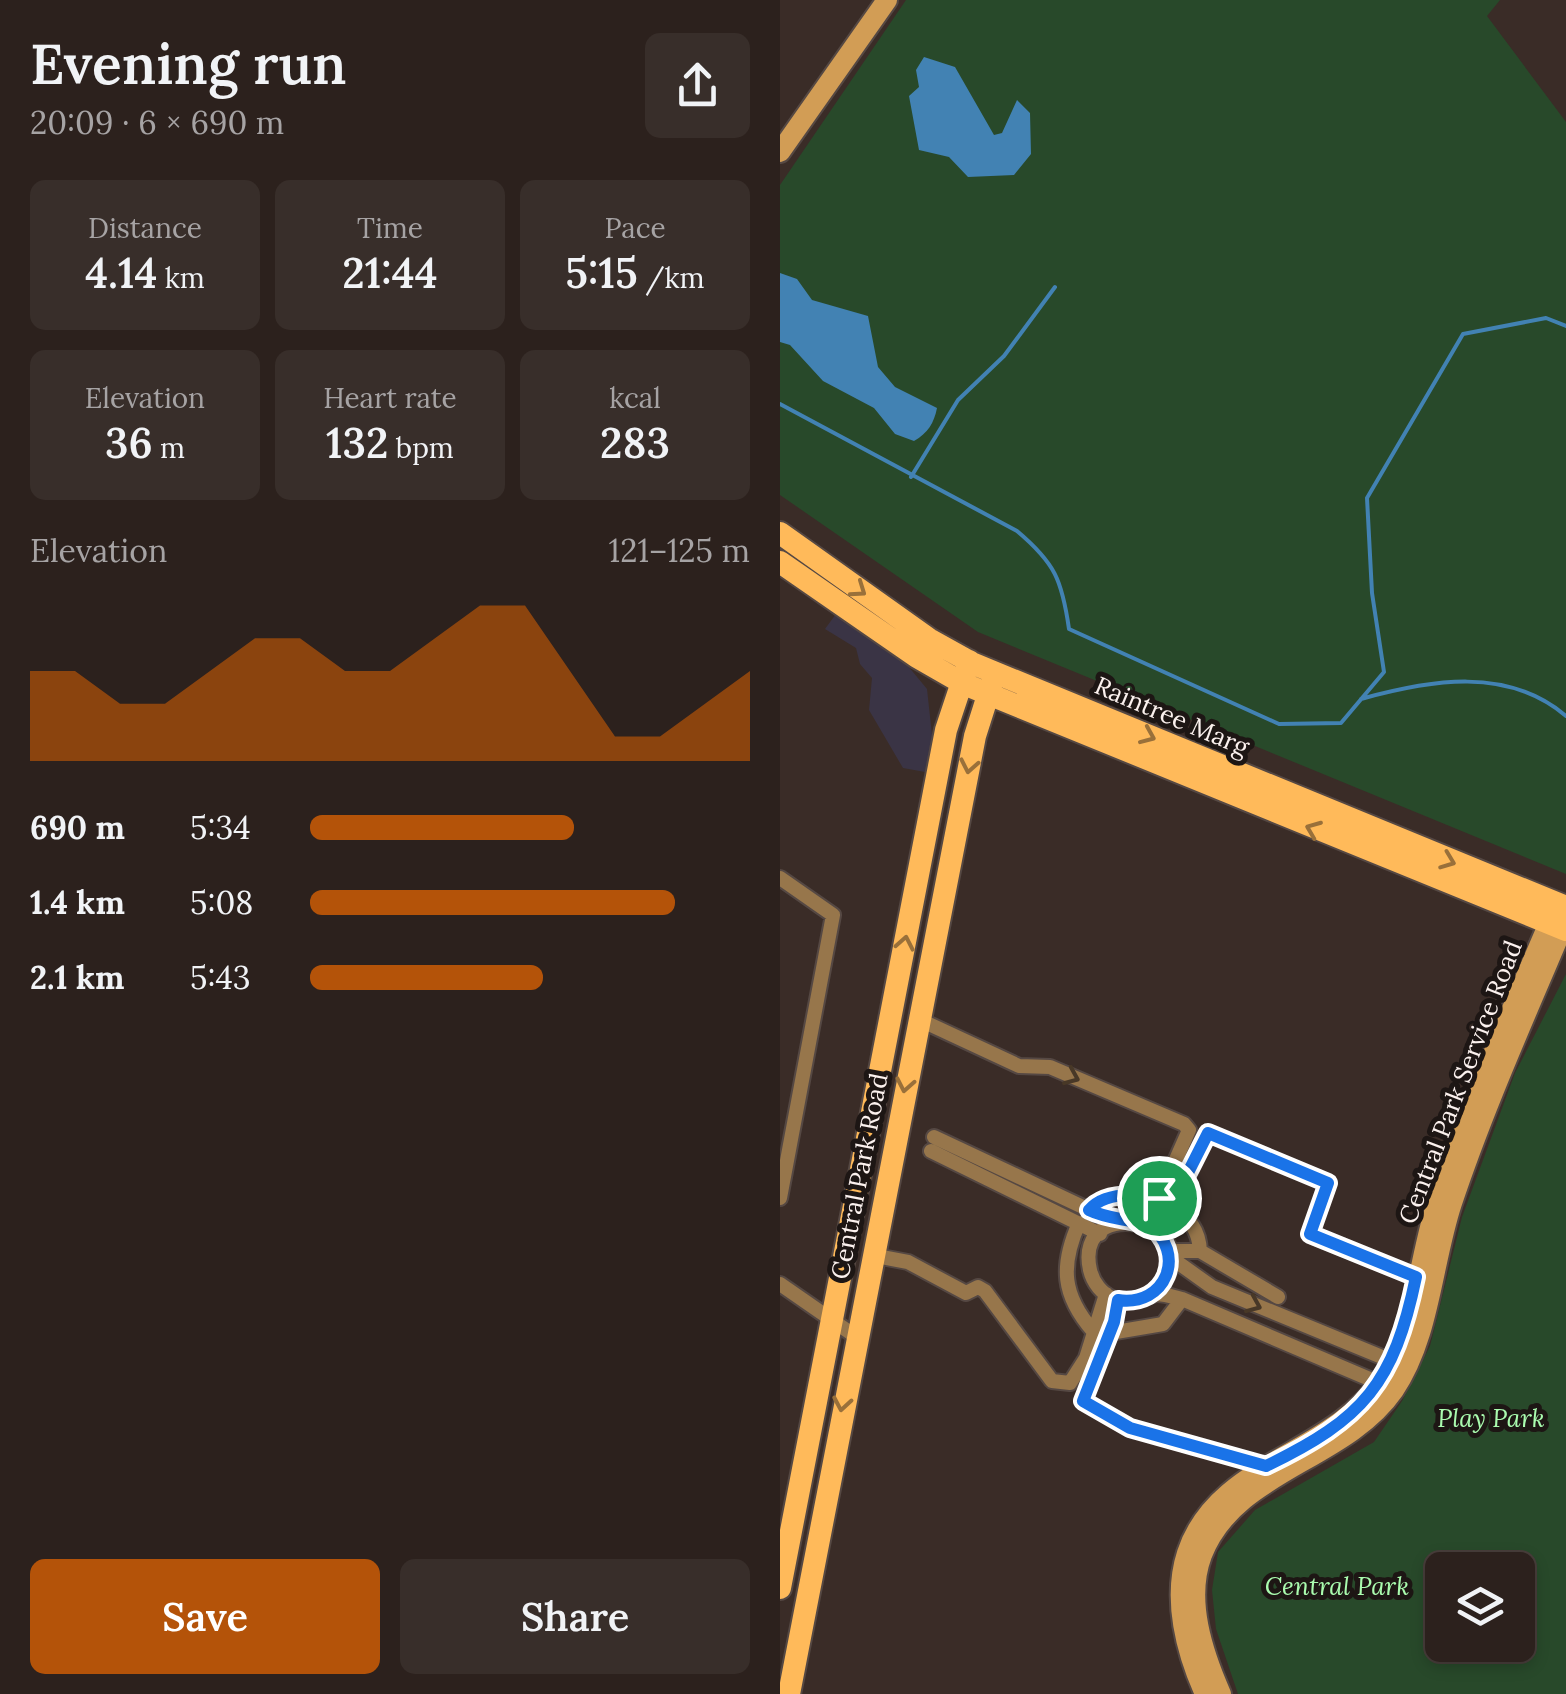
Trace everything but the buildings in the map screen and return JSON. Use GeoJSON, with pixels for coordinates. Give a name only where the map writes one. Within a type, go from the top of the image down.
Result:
{"type":"FeatureCollection","features":[{"type":"Feature","properties":{"kind":"main road","name":"Raintree Marg"},"geometry":{"type":"LineString","coordinates":[[780,533],[929,639],[964,672]]}},
{"type":"Feature","properties":{"kind":"main road","name":"Raintree Marg"},"geometry":{"type":"LineString","coordinates":[[780,562],[917,657],[991,683],[1561,922]]}},
{"type":"Feature","properties":{"kind":"main road","name":"Central Park Road"},"geometry":{"type":"LineString","coordinates":[[780,1588],[946,730],[964,672]]}},
{"type":"Feature","properties":{"kind":"main road","name":"Central Park Road"},"geometry":{"type":"LineString","coordinates":[[789,1694],[918,1019],[991,683]]}},
{"type":"Feature","properties":{"kind":"street"},"geometry":{"type":"LineString","coordinates":[[780,152],[887,0]]}},
{"type":"Feature","properties":{"kind":"street"},"geometry":{"type":"LineString","coordinates":[[780,878],[833,915],[780,1198]]}},
{"type":"Feature","properties":{"kind":"street","name":"Central Park Service Road"},"geometry":{"type":"LineString","coordinates":[[1400,1365],[1416,1277],[1451,1160],[1561,922]]}},
{"type":"Feature","properties":{"kind":"street","name":"Central Park Service Road"},"geometry":{"type":"LineString","coordinates":[[1221,1694],[1198,1623],[1198,1571],[1208,1543],[1244,1497],[1333,1446],[1387,1387],[1400,1365],[1465,1166],[1561,922]]}},
{"type":"Feature","properties":{"kind":"street"},"geometry":{"type":"LineString","coordinates":[[918,1019],[1018,1066],[1050,1067],[1184,1124],[1189,1130],[1159,1198],[1153,1228],[1169,1254],[1212,1287],[1400,1365]]}},
{"type":"Feature","properties":{"kind":"street"},"geometry":{"type":"LineString","coordinates":[[1153,1228],[1174,1207],[1208,1133],[1328,1183],[1310,1234],[1416,1277]]}},
{"type":"Feature","properties":{"kind":"street"},"geometry":{"type":"LineString","coordinates":[[1100,1234],[933,1144],[1116,1223],[1153,1228]]}},
{"type":"Feature","properties":{"kind":"street"},"geometry":{"type":"LineString","coordinates":[[1089,1210],[1096,1202],[1114,1197],[1159,1198]]}},
{"type":"Feature","properties":{"kind":"street"},"geometry":{"type":"LineString","coordinates":[[1174,1207],[1191,1222],[1200,1251]]}},
{"type":"Feature","properties":{"kind":"street"},"geometry":{"type":"LineString","coordinates":[[1079,1223],[1066,1256],[1066,1288],[1093,1331]]}},
{"type":"Feature","properties":{"kind":"street"},"geometry":{"type":"LineString","coordinates":[[1116,1223],[1100,1234],[1089,1260],[1091,1273],[1112,1297],[1143,1300],[1155,1293],[1164,1283],[1169,1254]]}},
{"type":"Feature","properties":{"kind":"street"},"geometry":{"type":"LineString","coordinates":[[1169,1254],[1200,1251],[1278,1297]]}},
{"type":"Feature","properties":{"kind":"street"},"geometry":{"type":"LineString","coordinates":[[871,1255],[908,1262],[966,1292],[978,1287],[985,1291],[1052,1381],[1062,1384],[1070,1383],[1086,1358],[1093,1331],[1112,1297]]}},
{"type":"Feature","properties":{"kind":"street"},"geometry":{"type":"LineString","coordinates":[[780,1284],[855,1336]]}},
{"type":"Feature","properties":{"kind":"street"},"geometry":{"type":"LineString","coordinates":[[1155,1293],[1182,1299],[1387,1387]]}},
{"type":"Feature","properties":{"kind":"street"},"geometry":{"type":"LineString","coordinates":[[1112,1297],[1110,1333],[1083,1401],[1130,1428],[1266,1466]]}},
{"type":"Feature","properties":{"kind":"street"},"geometry":{"type":"LineString","coordinates":[[1110,1333],[1163,1324],[1182,1299]]}},
{"type":"Feature","properties":{"kind":"street","name":"Central Park Service Road"},"geometry":{"type":"LineString","coordinates":[[1205,1694],[1183,1625],[1182,1584],[1187,1552],[1225,1496],[1266,1466],[1325,1434],[1387,1387]]}},
{"type":"Feature","properties":{"kind":"shaded area"},"geometry":{"type":"Polygon","coordinates":[[[836,614],[898,654],[927,689],[935,762],[925,772],[903,768],[869,710],[872,678],[860,664],[856,648],[825,629],[836,614]]]}},
{"type":"Feature","properties":{"kind":"green space"},"geometry":{"type":"Polygon","coordinates":[[[906,0],[1500,0],[1487,16],[1566,122],[1566,874],[978,632],[780,495],[780,185],[906,0]]]}},
{"type":"Feature","properties":{"kind":"green space","name":"Central Park"},"geometry":{"type":"Polygon","coordinates":[[[1566,974],[1566,1694],[1238,1694],[1216,1629],[1212,1590],[1218,1552],[1255,1510],[1374,1442],[1402,1401],[1430,1346],[1462,1217],[1515,1073],[1566,974]]]}},
{"type":"Feature","properties":{"kind":"water"},"geometry":{"type":"Polygon","coordinates":[[[924,57],[955,67],[994,135],[1002,133],[1017,100],[1030,113],[1031,154],[1014,175],[968,177],[949,157],[919,150],[909,96],[919,87],[916,70],[924,57]]]}},
{"type":"Feature","properties":{"kind":"water"},"geometry":{"type":"Polygon","coordinates":[[[780,273],[797,279],[812,300],[868,316],[878,367],[895,387],[937,408],[923,435],[914,441],[895,434],[874,408],[823,381],[790,345],[780,342],[780,273]]]}},
{"type":"Feature","properties":{"kind":"waterway"},"geometry":{"type":"LineString","coordinates":[[911,477],[958,400],[1004,356],[1055,287]]}},
{"type":"Feature","properties":{"kind":"waterway"},"geometry":{"type":"LineString","coordinates":[[780,404],[1017,531],[1055,574],[1069,629],[1279,724],[1341,723],[1384,672],[1372,593],[1367,498],[1463,334],[1546,318],[1566,326]]}},
{"type":"Feature","properties":{"kind":"waterway"},"geometry":{"type":"LineString","coordinates":[[1361,699],[1441,683],[1493,684],[1543,700],[1566,716]]}},
{"type":"Feature","properties":{"kind":"route"},"geometry":{"type":"LineString","coordinates":[[1159,1198],[1114,1197],[1096,1202],[1089,1210],[1116,1223],[1134,1220],[1148,1224],[1158,1232],[1170,1216],[1208,1133],[1328,1183],[1308,1230],[1310,1234],[1416,1277],[1400,1347],[1373,1392],[1325,1434],[1266,1466],[1130,1428],[1083,1401],[1114,1322],[1118,1300],[1143,1300],[1155,1293],[1169,1270],[1166,1244],[1148,1224],[1159,1198]]}},
{"type":"Feature","properties":{"kind":"park label","name":"Play Park"},"geometry":{"type":"Point","coordinates":[1491,1418]}}]}
